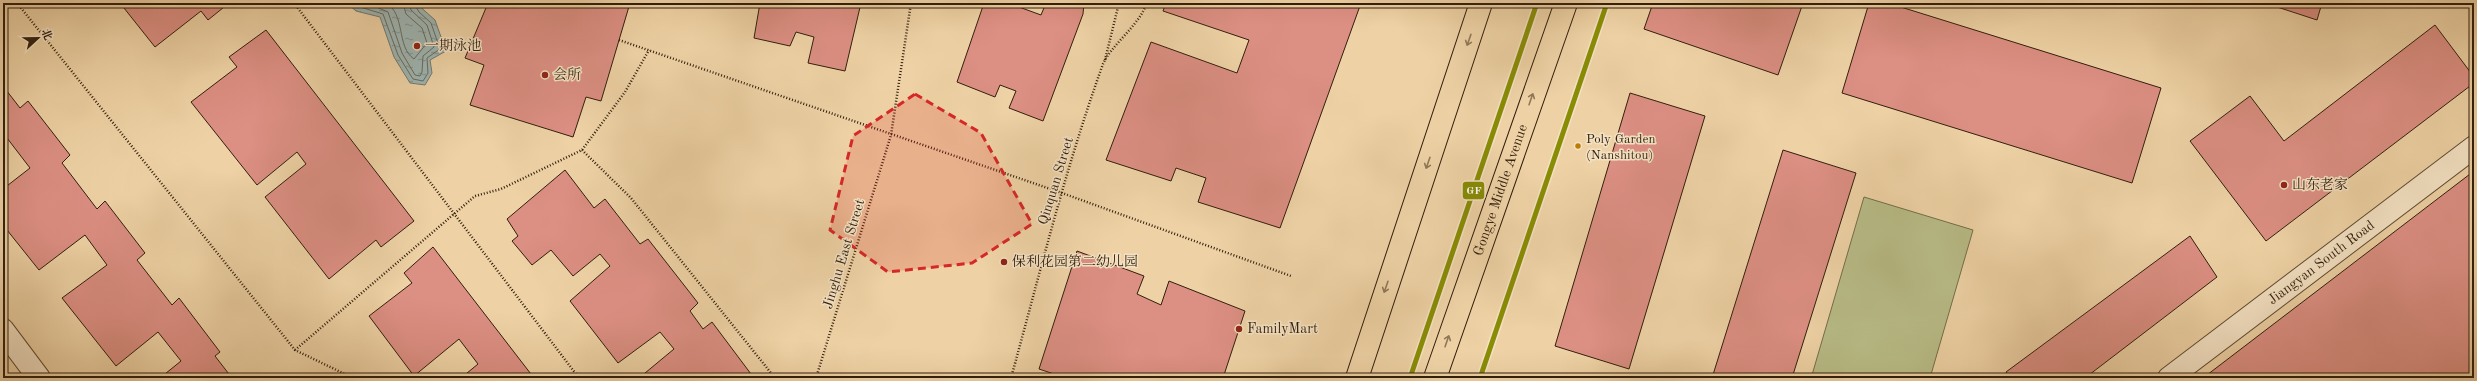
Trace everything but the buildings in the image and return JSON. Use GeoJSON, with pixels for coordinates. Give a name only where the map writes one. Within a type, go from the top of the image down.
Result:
{"type":"FeatureCollection","features":[{"type":"Feature","properties":{"kind":"main road"},"geometry":{"type":"LineString","coordinates":[[1357,378],[1481,3]]}},
{"type":"Feature","properties":{"kind":"main road","name":"Gongye Middle Avenue"},"geometry":{"type":"LineString","coordinates":[[1435,378],[1566,3]]}},
{"type":"Feature","properties":{"kind":"street","name":"Jiangyan South Road"},"geometry":{"type":"LineString","coordinates":[[2169,378],[2474,147]]}},
{"type":"Feature","properties":{"kind":"street"},"geometry":{"type":"LineString","coordinates":[[3,330],[39,378]]}},
{"type":"Feature","properties":{"kind":"path"},"geometry":{"type":"LineString","coordinates":[[17,3],[295,350],[353,378]]}},
{"type":"Feature","properties":{"kind":"path"},"geometry":{"type":"LineString","coordinates":[[294,3],[453,215],[579,378]]}},
{"type":"Feature","properties":{"kind":"path","name":"Jinghu East Street"},"geometry":{"type":"LineString","coordinates":[[816,378],[891,135],[911,3]]}},
{"type":"Feature","properties":{"kind":"path"},"geometry":{"type":"LineString","coordinates":[[1104,62],[1119,3]]}},
{"type":"Feature","properties":{"kind":"path","name":"Qinquan Street"},"geometry":{"type":"LineString","coordinates":[[1011,378],[1062,193],[1104,62],[1142,14],[1147,3]]}},
{"type":"Feature","properties":{"kind":"path"},"geometry":{"type":"LineString","coordinates":[[619,40],[1062,193],[1291,276]]}},
{"type":"Feature","properties":{"kind":"path"},"geometry":{"type":"LineString","coordinates":[[295,350],[475,196],[501,189],[582,150],[625,92],[649,50]]}},
{"type":"Feature","properties":{"kind":"path"},"geometry":{"type":"LineString","coordinates":[[582,150],[631,198],[775,378]]}},
{"type":"Feature","properties":{"kind":"highlighted area"},"geometry":{"type":"Polygon","coordinates":[[[915,94],[981,133],[1032,224],[972,263],[888,272],[830,230],[853,136],[915,94]]]}},
{"type":"Feature","properties":{"kind":"green space"},"geometry":{"type":"Polygon","coordinates":[[[1864,197],[1973,230],[1930,378],[1823,378],[1812,375],[1864,197]]]}},
{"type":"Feature","properties":{"kind":"water","name":"一期泳池"},"geometry":{"type":"Polygon","coordinates":[[[347,3],[416,3],[435,20],[446,51],[430,60],[432,73],[425,85],[410,83],[394,57],[380,17],[356,11],[347,3]]]}},
{"type":"Feature","properties":{"kind":"transit line","name":"GF"},"geometry":{"type":"LineString","coordinates":[[1410,378],[1537,3]]}},
{"type":"Feature","properties":{"kind":"transit line","name":"GF"},"geometry":{"type":"LineString","coordinates":[[1480,378],[1607,3]]}},
{"type":"Feature","properties":{"kind":"place","name":"一期泳池"},"geometry":{"type":"Point","coordinates":[417,46]}},
{"type":"Feature","properties":{"kind":"place","name":"会所"},"geometry":{"type":"Point","coordinates":[545,75]}},
{"type":"Feature","properties":{"kind":"place","name":"Poly Garden (Nanshitou)"},"geometry":{"type":"Point","coordinates":[1578,146]}},
{"type":"Feature","properties":{"kind":"place","name":"山东老家"},"geometry":{"type":"Point","coordinates":[2284,185]}},
{"type":"Feature","properties":{"kind":"place","name":"保利花园第二幼儿园"},"geometry":{"type":"Point","coordinates":[1004,262]}},
{"type":"Feature","properties":{"kind":"place","name":"FamilyMart"},"geometry":{"type":"Point","coordinates":[1239,329]}}]}
